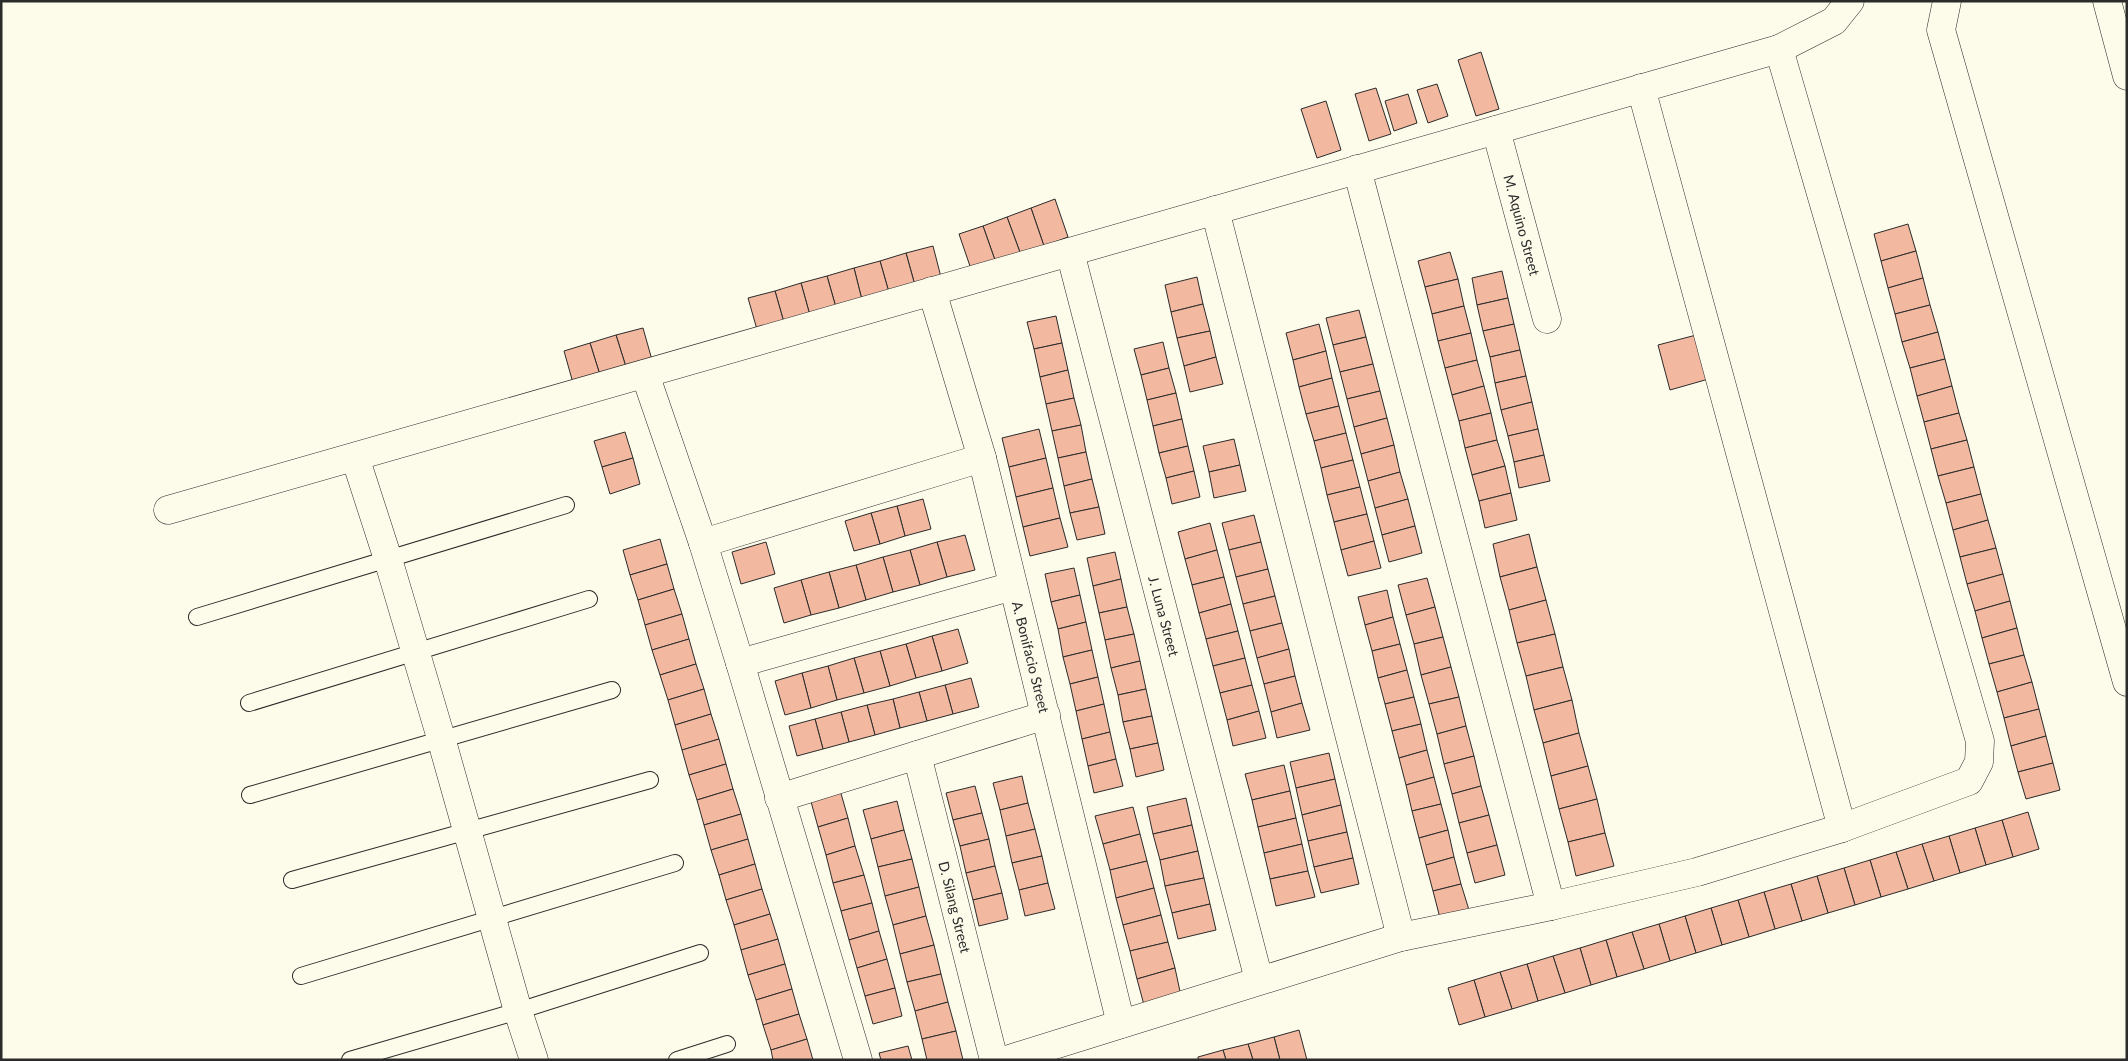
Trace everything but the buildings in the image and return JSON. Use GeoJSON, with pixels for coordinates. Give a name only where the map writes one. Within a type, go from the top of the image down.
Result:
{"type":"FeatureCollection","features":[{"type":"Feature","properties":{"kind":"street"},"geometry":{"type":"LineString","coordinates":[[168,510],[1779,49],[1834,21],[1850,1]]}},
{"type":"Feature","properties":{"kind":"street"},"geometry":{"type":"LineString","coordinates":[[1947,1],[1941,30],[2127,682]]}},
{"type":"Feature","properties":{"kind":"street"},"geometry":{"type":"LineString","coordinates":[[2107,1],[2127,76]]}},
{"type":"Feature","properties":{"kind":"street"},"geometry":{"type":"LineString","coordinates":[[1006,1060],[1401,937],[1550,906],[1696,872],[1842,828],[1969,780],[1979,762],[1980,741],[1779,49]]}},
{"type":"Feature","properties":{"kind":"street"},"geometry":{"type":"LineString","coordinates":[[1641,88],[1842,828]]}},
{"type":"Feature","properties":{"kind":"street","name":"M. Aquino Street"},"geometry":{"type":"LineString","coordinates":[[1496,130],[1547,320]]}},
{"type":"Feature","properties":{"kind":"street"},"geometry":{"type":"LineString","coordinates":[[1357,170],[1550,906]]}},
{"type":"Feature","properties":{"kind":"street"},"geometry":{"type":"LineString","coordinates":[[1215,210],[1401,937]]}},
{"type":"Feature","properties":{"kind":"street","name":"J. Luna Street"},"geometry":{"type":"LineString","coordinates":[[1070,252],[1259,980]]}},
{"type":"Feature","properties":{"kind":"street","name":"A. Bonifacio Street"},"geometry":{"type":"LineString","coordinates":[[932,291],[982,458],[1121,1024]]}},
{"type":"Feature","properties":{"kind":"street"},"geometry":{"type":"LineString","coordinates":[[645,374],[703,543],[858,1060]]}},
{"type":"Feature","properties":{"kind":"street"},"geometry":{"type":"LineString","coordinates":[[355,457],[416,651],[518,1011],[534,1060]]}},
{"type":"Feature","properties":{"kind":"street"},"geometry":{"type":"LineString","coordinates":[[703,543],[982,458]]}},
{"type":"Feature","properties":{"kind":"street"},"geometry":{"type":"LineString","coordinates":[[740,663],[1013,586]]}},
{"type":"Feature","properties":{"kind":"street"},"geometry":{"type":"LineString","coordinates":[[779,798],[1046,715]]}},
{"type":"Feature","properties":{"kind":"street","name":"D. Silang Street"},"geometry":{"type":"LineString","coordinates":[[917,755],[994,1060]]}},
{"type":"Feature","properties":{"kind":"lane"},"geometry":{"type":"LineString","coordinates":[[197,617],[566,505]]}},
{"type":"Feature","properties":{"kind":"lane"},"geometry":{"type":"LineString","coordinates":[[249,703],[589,599]]}},
{"type":"Feature","properties":{"kind":"lane"},"geometry":{"type":"LineString","coordinates":[[250,794],[612,690]]}},
{"type":"Feature","properties":{"kind":"lane"},"geometry":{"type":"LineString","coordinates":[[292,880],[650,780]]}},
{"type":"Feature","properties":{"kind":"lane"},"geometry":{"type":"LineString","coordinates":[[301,976],[674,863]]}},
{"type":"Feature","properties":{"kind":"lane"},"geometry":{"type":"LineString","coordinates":[[350,1060],[518,1011],[700,953]]}},
{"type":"Feature","properties":{"kind":"lane"},"geometry":{"type":"LineString","coordinates":[[677,1060],[727,1044]]}}]}
